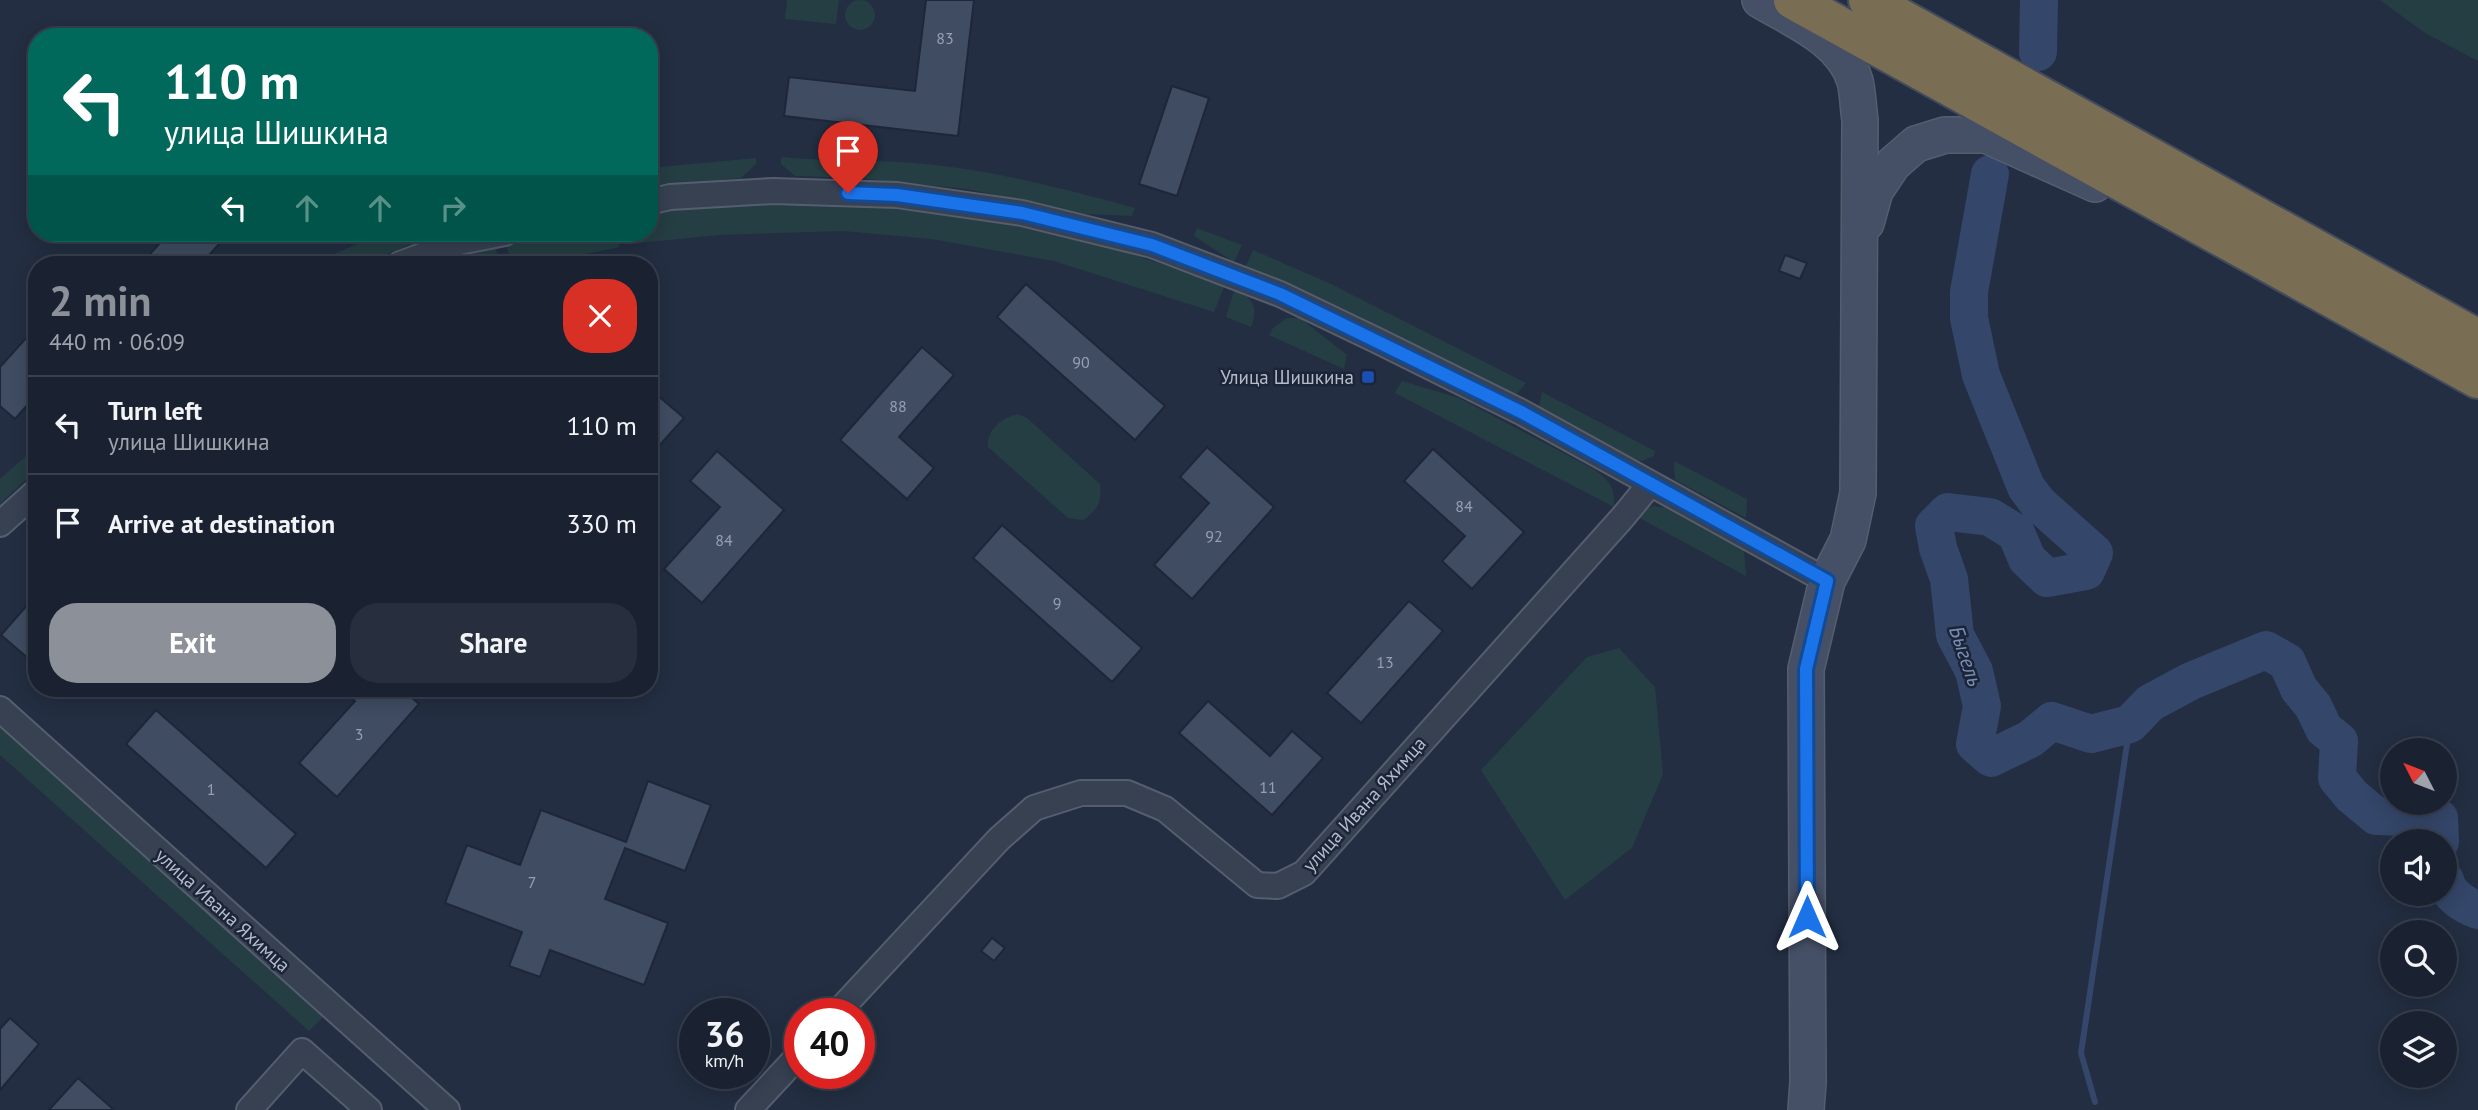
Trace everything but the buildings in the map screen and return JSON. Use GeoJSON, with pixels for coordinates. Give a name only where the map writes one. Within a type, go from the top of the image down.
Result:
{"type":"FeatureCollection","features":[{"type":"Feature","properties":{"kind":"highway"},"geometry":{"type":"LineString","coordinates":[[1793,0],[2478,379]]}},
{"type":"Feature","properties":{"kind":"highway"},"geometry":{"type":"LineString","coordinates":[[1868,0],[2478,339]]}},
{"type":"Feature","properties":{"kind":"street"},"geometry":{"type":"LineString","coordinates":[[1760,0],[1829,42],[1846,61],[1855,82],[1860,120],[1858,493],[1848,540],[1827,581],[1806,669],[1806,1110]]}},
{"type":"Feature","properties":{"kind":"street"},"geometry":{"type":"LineString","coordinates":[[1858,250],[1875,191],[1893,164],[1916,144],[1945,135],[1986,135],[2230,242]]}},
{"type":"Feature","properties":{"kind":"street"},"geometry":{"type":"LineString","coordinates":[[658,200],[773,191],[897,195],[1022,213],[1152,245],[1280,294],[1523,413],[1827,581]]}},
{"type":"Feature","properties":{"kind":"street"},"geometry":{"type":"LineString","coordinates":[[418,256],[448,242]]}},
{"type":"Feature","properties":{"kind":"street","name":"улица Ивана Яхимца"},"geometry":{"type":"LineString","coordinates":[[852,998],[999,839],[1034,808],[1081,793],[1126,793],[1165,809],[1257,884],[1278,886],[1304,873],[1650,484]]}},
{"type":"Feature","properties":{"kind":"street"},"geometry":{"type":"LineString","coordinates":[[0,524],[28,499]]}},
{"type":"Feature","properties":{"kind":"street","name":"улица Ивана Яхимца"},"geometry":{"type":"LineString","coordinates":[[0,709],[447,1110]]}},
{"type":"Feature","properties":{"kind":"street"},"geometry":{"type":"LineString","coordinates":[[250,1110],[302,1051],[369,1110]]}},
{"type":"Feature","properties":{"kind":"street"},"geometry":{"type":"LineString","coordinates":[[748,1110],[784,1071]]}},
{"type":"Feature","properties":{"kind":"green space"},"geometry":{"type":"Polygon","coordinates":[[[787,0],[839,0],[836,24],[785,19],[787,0]]]}},
{"type":"Feature","properties":{"kind":"green space"},"geometry":{"type":"Polygon","coordinates":[[[860,0],[871,4],[875,15],[871,26],[860,30],[849,26],[845,15],[849,4],[860,0]]]}},
{"type":"Feature","properties":{"kind":"green space"},"geometry":{"type":"Polygon","coordinates":[[[2380,0],[2478,0],[2478,61],[2425,33],[2380,0]]]}},
{"type":"Feature","properties":{"kind":"green space"},"geometry":{"type":"Polygon","coordinates":[[[781,157],[908,162],[952,167],[1031,182],[1135,208],[1132,216],[1084,214],[967,189],[858,178],[795,176],[781,164],[781,157]]]}},
{"type":"Feature","properties":{"kind":"green space"},"geometry":{"type":"Polygon","coordinates":[[[756,158],[756,164],[741,178],[658,187],[658,167],[756,158]]]}},
{"type":"Feature","properties":{"kind":"green space"},"geometry":{"type":"Polygon","coordinates":[[[817,203],[911,210],[1006,222],[1134,255],[1225,285],[1214,312],[1054,261],[931,239],[843,231],[719,235],[658,241],[658,212],[702,206],[817,203]]]}},
{"type":"Feature","properties":{"kind":"green space"},"geometry":{"type":"Polygon","coordinates":[[[1197,228],[1242,245],[1234,262],[1194,236],[1197,228]]]}},
{"type":"Feature","properties":{"kind":"green space"},"geometry":{"type":"Polygon","coordinates":[[[363,242],[416,242],[382,256],[329,256],[363,242]]]}},
{"type":"Feature","properties":{"kind":"green space"},"geometry":{"type":"Polygon","coordinates":[[[505,242],[618,242],[620,247],[577,256],[510,256],[505,242]]]}},
{"type":"Feature","properties":{"kind":"green space"},"geometry":{"type":"Polygon","coordinates":[[[495,246],[498,256],[463,256],[495,246]]]}},
{"type":"Feature","properties":{"kind":"green space"},"geometry":{"type":"Polygon","coordinates":[[[1253,250],[1329,283],[1526,383],[1515,396],[1245,268],[1253,250]]]}},
{"type":"Feature","properties":{"kind":"green space"},"geometry":{"type":"Polygon","coordinates":[[[1234,291],[1246,296],[1253,304],[1251,327],[1226,317],[1234,291]]]}},
{"type":"Feature","properties":{"kind":"green space"},"geometry":{"type":"Polygon","coordinates":[[[1287,318],[1300,318],[1347,355],[1344,369],[1269,335],[1273,328],[1287,318]]]}},
{"type":"Feature","properties":{"kind":"green space"},"geometry":{"type":"Polygon","coordinates":[[[1402,381],[1459,398],[1592,468],[1609,484],[1614,507],[1395,393],[1402,381]]]}},
{"type":"Feature","properties":{"kind":"green space"},"geometry":{"type":"Polygon","coordinates":[[[1542,392],[1655,451],[1654,456],[1642,461],[1633,460],[1542,412],[1539,406],[1542,392]]]}},
{"type":"Feature","properties":{"kind":"green space"},"geometry":{"type":"Polygon","coordinates":[[[1017,414],[1026,417],[1100,484],[1098,505],[1083,520],[1068,518],[988,447],[992,430],[1006,418],[1017,414]]]}},
{"type":"Feature","properties":{"kind":"green space"},"geometry":{"type":"Polygon","coordinates":[[[28,454],[28,478],[0,504],[0,479],[28,454]]]}},
{"type":"Feature","properties":{"kind":"green space"},"geometry":{"type":"Polygon","coordinates":[[[1674,461],[1747,499],[1746,518],[1675,480],[1674,461]]]}},
{"type":"Feature","properties":{"kind":"green space"},"geometry":{"type":"Polygon","coordinates":[[[1654,506],[1666,508],[1744,551],[1746,576],[1636,516],[1644,509],[1654,506]]]}},
{"type":"Feature","properties":{"kind":"green space"},"geometry":{"type":"Polygon","coordinates":[[[1619,648],[1655,687],[1663,774],[1632,848],[1565,900],[1481,770],[1587,657],[1619,648]]]}},
{"type":"Feature","properties":{"kind":"green space"},"geometry":{"type":"Polygon","coordinates":[[[0,726],[324,1016],[309,1031],[0,755],[0,726]]]}},
{"type":"Feature","properties":{"kind":"waterway","name":"Быгель"},"geometry":{"type":"LineString","coordinates":[[2038,52],[2039,0]]}},
{"type":"Feature","properties":{"kind":"waterway","name":"Быгель"},"geometry":{"type":"LineString","coordinates":[[2039,13],[2045,0]]}},
{"type":"Feature","properties":{"kind":"waterway","name":"Быгель"},"geometry":{"type":"LineString","coordinates":[[1990,174],[1969,292],[1969,318],[1981,375],[2026,487],[2038,503],[2094,553],[2086,571],[2047,578],[2027,559],[2016,533],[1990,517],[1948,512],[1934,526],[1938,548],[1949,579],[1955,635],[1974,671],[1982,706],[1975,744],[1991,758],[2030,739],[2052,721],[2091,734],[2130,724],[2150,703],[2191,681],[2266,650],[2287,662],[2299,689],[2313,706],[2324,729],[2339,741],[2337,778],[2352,796],[2376,816],[2439,818],[2439,829]]}},
{"type":"Feature","properties":{"kind":"waterway"},"geometry":{"type":"LineString","coordinates":[[2095,1102],[2081,1053],[2130,724]]}},
{"type":"Feature","properties":{"kind":"waterway","name":"Быгель"},"geometry":{"type":"LineString","coordinates":[[2457,899],[2478,910]]}},
{"type":"Feature","properties":{"kind":"place","name":"Улица Шишкина"},"geometry":{"type":"Point","coordinates":[1368,377]}},
{"type":"Feature","properties":{"kind":"route"},"geometry":{"type":"LineString","coordinates":[[848,193],[897,195],[1022,213],[1152,245],[1280,294],[1523,413],[1827,581],[1806,669],[1807,917]]}}]}
